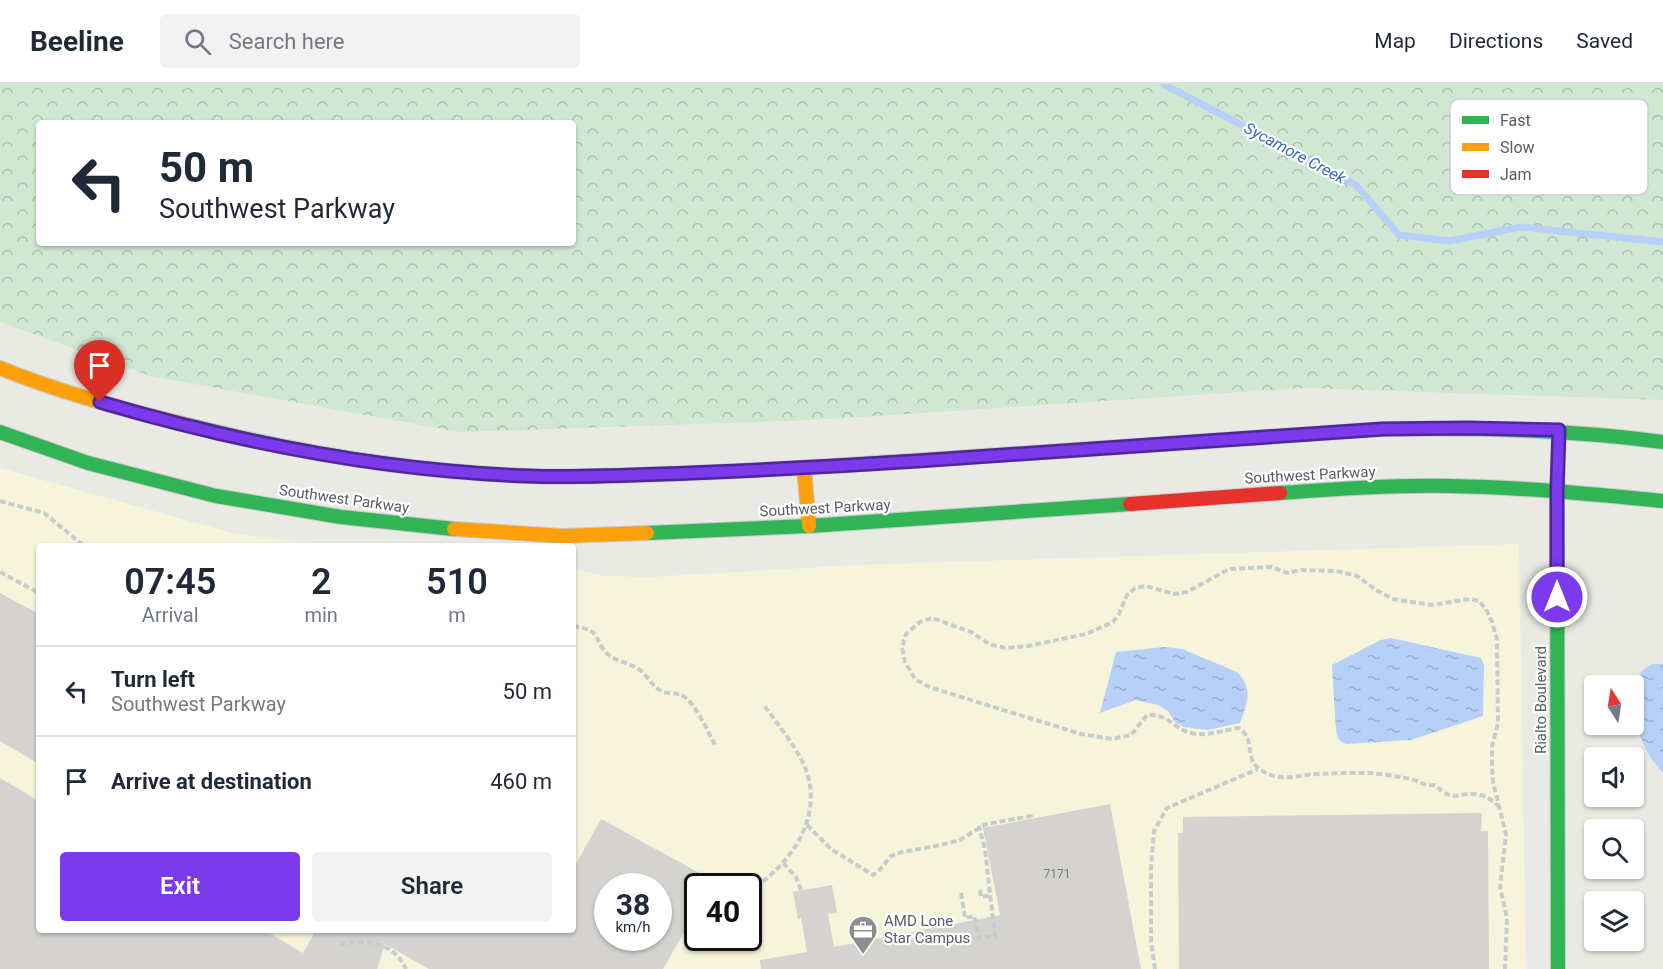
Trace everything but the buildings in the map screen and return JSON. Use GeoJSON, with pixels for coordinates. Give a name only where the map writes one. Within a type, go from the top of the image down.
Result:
{"type":"FeatureCollection","features":[{"type":"Feature","properties":{"kind":"main road"},"geometry":{"type":"LineString","coordinates":[[0,368],[39,384],[141,414],[256,442],[370,462],[527,476],[596,477],[804,468],[1383,429],[1559,430],[1663,442]]}},
{"type":"Feature","properties":{"kind":"main road","name":"Rialto Boulevard"},"geometry":{"type":"LineString","coordinates":[[1558,969],[1557,490],[1559,430]]}},
{"type":"Feature","properties":{"kind":"main road","name":"Southwest Parkway"},"geometry":{"type":"LineString","coordinates":[[0,432],[88,463],[216,496],[341,517],[451,529],[562,536],[809,526],[1342,489],[1447,486],[1557,490],[1663,501]]}},
{"type":"Feature","properties":{"kind":"main road"},"geometry":{"type":"LineString","coordinates":[[804,468],[809,526]]}},
{"type":"Feature","properties":{"kind":"path"},"geometry":{"type":"LineString","coordinates":[[0,501],[44,513],[80,543]]}},
{"type":"Feature","properties":{"kind":"path"},"geometry":{"type":"LineString","coordinates":[[1500,807],[1488,797],[1478,794],[1453,797],[1443,793],[1435,785],[1419,784],[1413,779],[1370,774],[1272,777],[1258,769],[1251,761],[1250,744],[1246,734],[1239,728],[1202,735],[1176,728],[1166,718],[1157,714],[1147,714],[1131,735],[1112,739],[1081,734],[929,687],[915,680],[905,662],[902,648],[906,634],[920,622],[932,618],[971,632],[989,644],[1005,648],[1028,646],[1086,634],[1113,622],[1127,595],[1135,588],[1146,586],[1174,594],[1187,592],[1219,573],[1239,568],[1271,567],[1288,573],[1300,570],[1336,571],[1357,576],[1393,599],[1431,605],[1470,599],[1479,602],[1486,609],[1497,640],[1498,723],[1492,746],[1492,764],[1493,782],[1500,807],[1506,834],[1500,887],[1507,918],[1505,969]]}},
{"type":"Feature","properties":{"kind":"path"},"geometry":{"type":"LineString","coordinates":[[0,572],[36,592]]}},
{"type":"Feature","properties":{"kind":"path"},"geometry":{"type":"LineString","coordinates":[[576,626],[595,632],[606,652],[642,671],[654,686],[663,692],[678,693],[686,698],[715,745]]}},
{"type":"Feature","properties":{"kind":"path"},"geometry":{"type":"LineString","coordinates":[[762,882],[783,863],[802,838],[807,825],[811,799],[809,777],[803,762],[763,704]]}},
{"type":"Feature","properties":{"kind":"path"},"geometry":{"type":"LineString","coordinates":[[1155,969],[1151,941],[1154,831],[1167,808],[1188,797],[1258,769]]}},
{"type":"Feature","properties":{"kind":"path"},"geometry":{"type":"LineString","coordinates":[[807,825],[831,849],[873,875],[891,856],[902,852],[960,840],[979,826],[1030,816],[1031,819]]}},
{"type":"Feature","properties":{"kind":"path"},"geometry":{"type":"LineString","coordinates":[[961,894],[965,918],[974,916],[979,938],[995,936],[986,850],[979,826]]}},
{"type":"Feature","properties":{"kind":"path"},"geometry":{"type":"LineString","coordinates":[[783,863],[796,877],[801,890]]}},
{"type":"Feature","properties":{"kind":"path"},"geometry":{"type":"LineString","coordinates":[[980,890],[981,897],[991,895]]}},
{"type":"Feature","properties":{"kind":"path"},"geometry":{"type":"LineString","coordinates":[[340,944],[376,942],[397,954],[406,969]]}},
{"type":"Feature","properties":{"kind":"shaded area"},"geometry":{"type":"Polygon","coordinates":[[[0,468],[236,534],[311,543],[36,543],[36,933],[576,933],[576,570],[604,576],[651,577],[856,565],[1519,544],[1526,969],[0,969],[0,468]]]}},
{"type":"Feature","properties":{"kind":"green space"},"geometry":{"type":"Polygon","coordinates":[[[0,84],[1663,84],[1663,400],[1304,388],[815,420],[460,432],[150,376],[0,322],[0,84]]]}},
{"type":"Feature","properties":{"kind":"water"},"geometry":{"type":"Polygon","coordinates":[[[1391,638],[1481,658],[1484,665],[1483,716],[1411,740],[1346,744],[1339,740],[1336,731],[1332,665],[1381,640],[1391,638]]]}},
{"type":"Feature","properties":{"kind":"water"},"geometry":{"type":"Polygon","coordinates":[[[1165,647],[1182,649],[1237,672],[1246,684],[1248,697],[1240,723],[1208,730],[1184,727],[1175,722],[1168,711],[1158,705],[1136,700],[1100,713],[1116,652],[1165,647]]]}},
{"type":"Feature","properties":{"kind":"water"},"geometry":{"type":"Polygon","coordinates":[[[1653,664],[1663,664],[1663,772],[1655,764],[1640,735],[1644,735],[1644,675],[1640,675],[1653,664]]]}},
{"type":"Feature","properties":{"kind":"waterway","name":"Sycamore Creek"},"geometry":{"type":"LineString","coordinates":[[1163,84],[1356,185],[1399,235],[1449,241],[1521,227],[1663,242]]}},
{"type":"Feature","properties":{"kind":"traffic: fast"},"geometry":{"type":"LineString","coordinates":[[188,425],[357,460],[486,474],[591,476],[692,473],[910,461]]}},
{"type":"Feature","properties":{"kind":"traffic: fast"},"geometry":{"type":"LineString","coordinates":[[1135,446],[1418,428],[1558,432],[1663,442]]}},
{"type":"Feature","properties":{"kind":"traffic: fast"},"geometry":{"type":"LineString","coordinates":[[1558,969],[1557,490],[1559,430]]}},
{"type":"Feature","properties":{"kind":"traffic: fast"},"geometry":{"type":"LineString","coordinates":[[0,432],[88,463],[216,496],[341,517],[454,529]]}},
{"type":"Feature","properties":{"kind":"traffic: fast"},"geometry":{"type":"LineString","coordinates":[[1280,493],[1449,486],[1530,489],[1663,501]]}},
{"type":"Feature","properties":{"kind":"traffic: fast"},"geometry":{"type":"LineString","coordinates":[[647,533],[809,526],[1130,504]]}},
{"type":"Feature","properties":{"kind":"traffic: slow"},"geometry":{"type":"LineString","coordinates":[[0,368],[93,400],[188,425]]}},
{"type":"Feature","properties":{"kind":"traffic: slow"},"geometry":{"type":"LineString","coordinates":[[910,461],[1135,446]]}},
{"type":"Feature","properties":{"kind":"traffic: slow"},"geometry":{"type":"LineString","coordinates":[[804,468],[809,526]]}},
{"type":"Feature","properties":{"kind":"traffic: slow"},"geometry":{"type":"LineString","coordinates":[[454,529],[563,536],[647,533]]}},
{"type":"Feature","properties":{"kind":"traffic: jam"},"geometry":{"type":"LineString","coordinates":[[1130,504],[1280,493]]}},
{"type":"Feature","properties":{"kind":"place","name":"AMD Lone Star Campus"},"geometry":{"type":"Point","coordinates":[863,956]}},
{"type":"Feature","properties":{"kind":"route"},"geometry":{"type":"LineString","coordinates":[[100,402],[256,442],[370,462],[527,476],[596,477],[804,468],[1383,429],[1559,430],[1557,597]]}}]}
